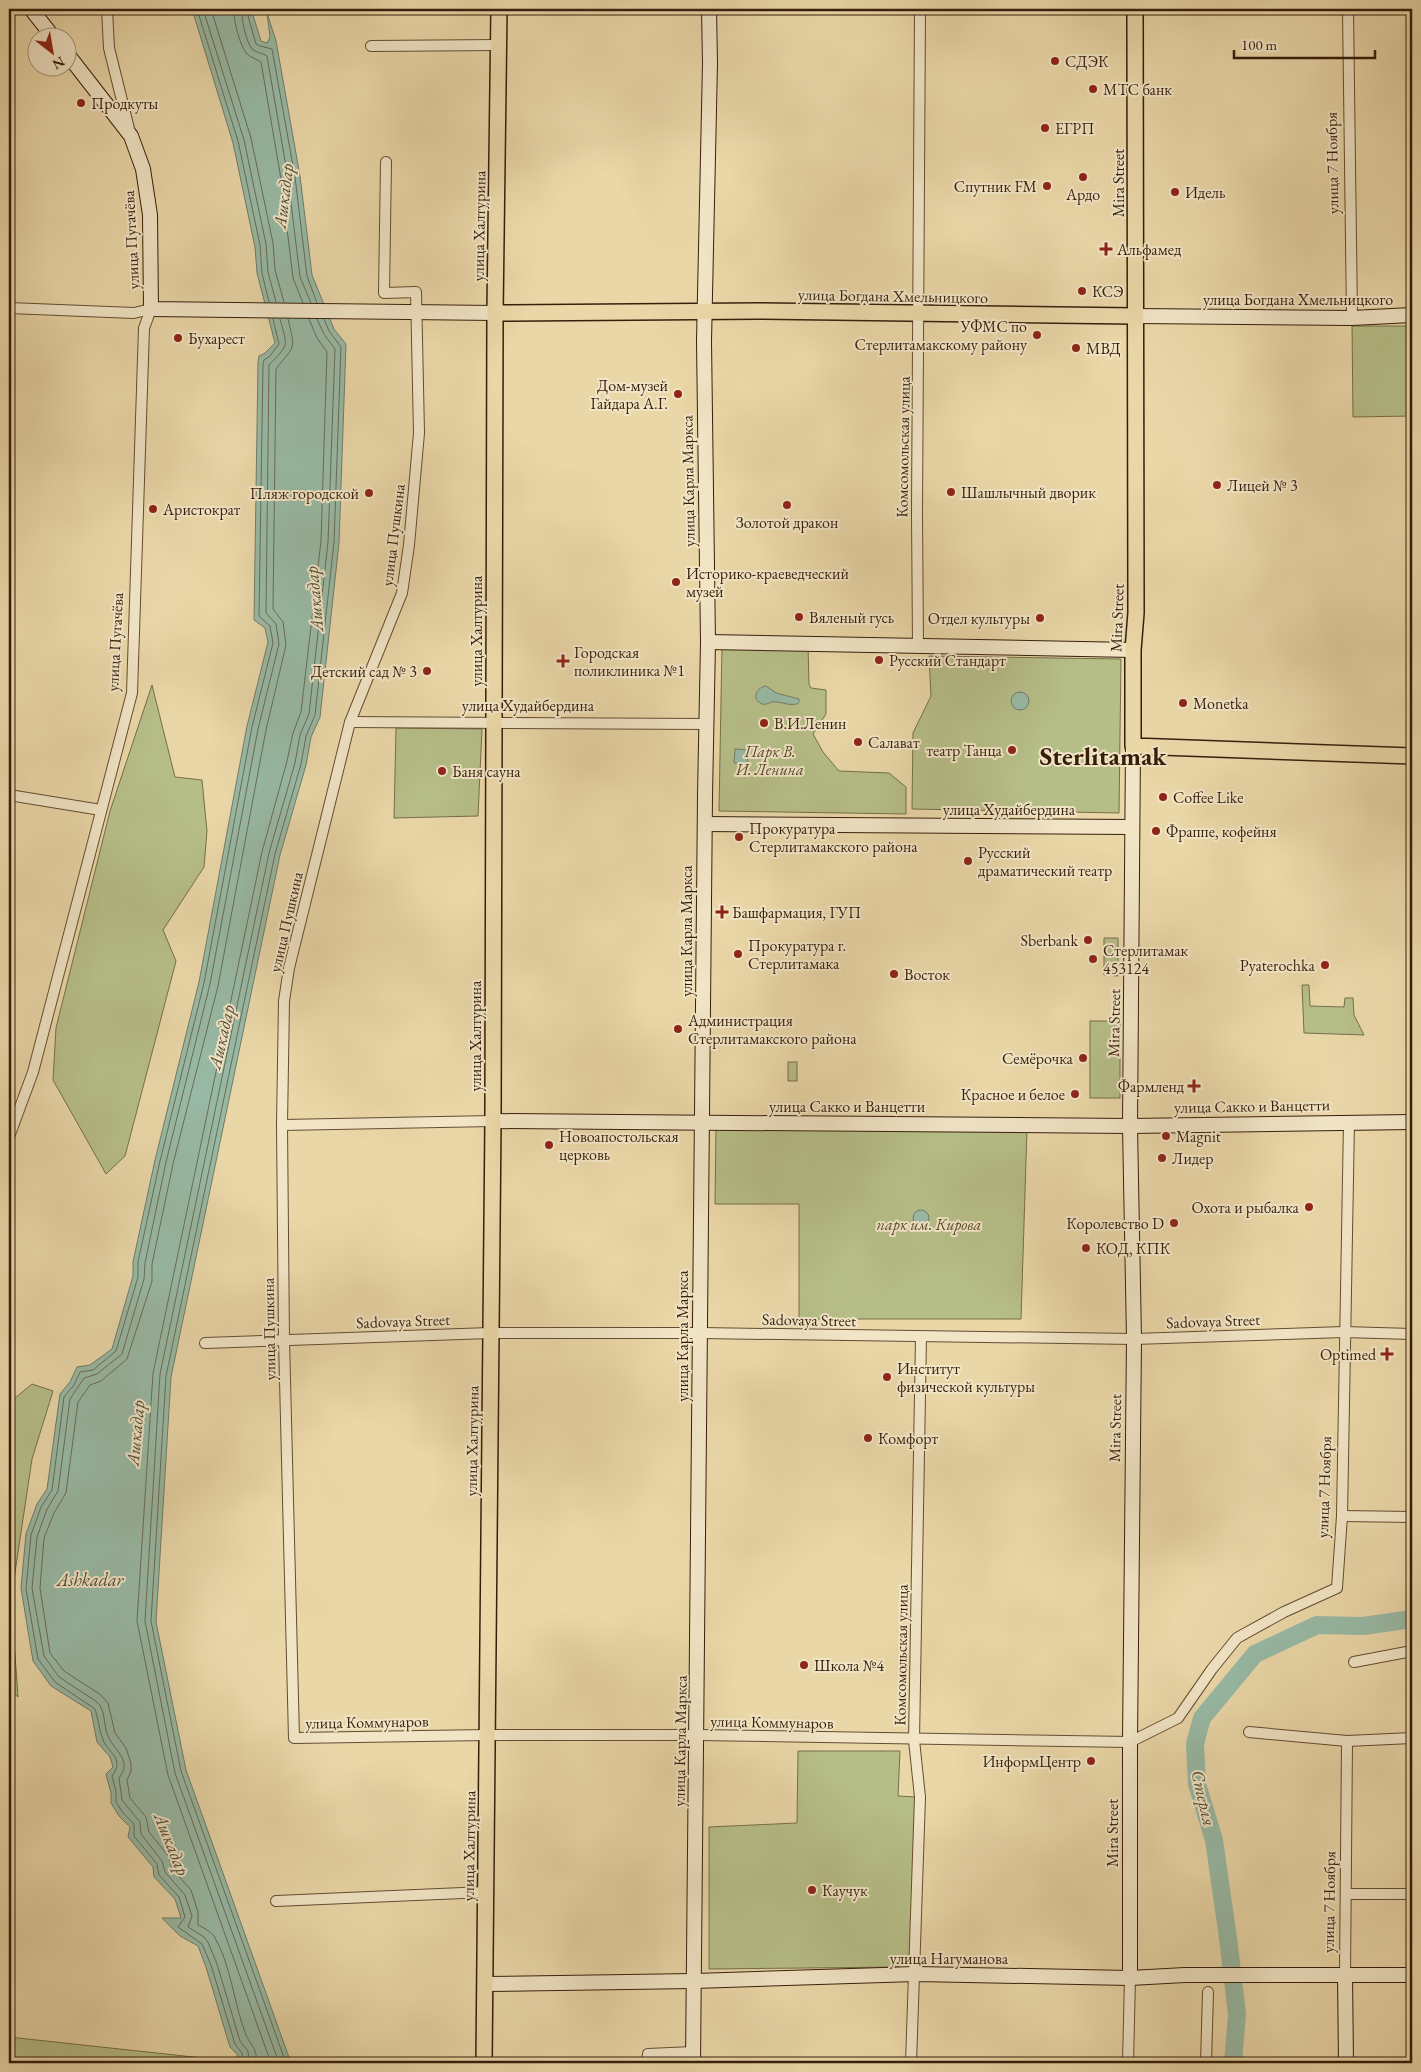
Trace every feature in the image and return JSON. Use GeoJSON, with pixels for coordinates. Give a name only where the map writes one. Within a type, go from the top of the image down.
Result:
{"type":"FeatureCollection","features":[{"type":"Feature","properties":{"kind":"main road","name":"улица Халтурина"},"geometry":{"type":"LineString","coordinates":[[484,2063],[493,1121],[495,313],[500,9]]}},
{"type":"Feature","properties":{"kind":"main road","name":"Mira Street"},"geometry":{"type":"LineString","coordinates":[[1133,742],[1133,650],[1136,612],[1135,9]]}},
{"type":"Feature","properties":{"kind":"main road","name":"улица Богдана Хмельницкого"},"geometry":{"type":"LineString","coordinates":[[495,313],[704,311],[1136,316]]}},
{"type":"Feature","properties":{"kind":"main road"},"geometry":{"type":"LineString","coordinates":[[1133,742],[1412,747]]}},
{"type":"Feature","properties":{"kind":"main road"},"geometry":{"type":"LineString","coordinates":[[1133,742],[1412,756]]}},
{"type":"Feature","properties":{"kind":"street"},"geometry":{"type":"LineString","coordinates":[[31,9],[46,28]]}},
{"type":"Feature","properties":{"kind":"street","name":"улица Пугачёва"},"geometry":{"type":"LineString","coordinates":[[9,1137],[33,1072],[132,692],[144,328],[151,309],[147,190],[143,169],[131,136],[109,48],[107,9]]}},
{"type":"Feature","properties":{"kind":"street","name":"улица Карла Маркса"},"geometry":{"type":"LineString","coordinates":[[693,2058],[698,1735],[700,1333],[708,642],[704,311],[710,63],[709,9]]}},
{"type":"Feature","properties":{"kind":"street","name":"Комсомольская улица"},"geometry":{"type":"LineString","coordinates":[[918,645],[920,9]]}},
{"type":"Feature","properties":{"kind":"street","name":"улица 7 Ноября"},"geometry":{"type":"LineString","coordinates":[[1348,9],[1352,318]]}},
{"type":"Feature","properties":{"kind":"street"},"geometry":{"type":"LineString","coordinates":[[371,46],[499,45]]}},
{"type":"Feature","properties":{"kind":"street","name":"улица Пугачёва"},"geometry":{"type":"LineString","coordinates":[[78,68],[131,136]]}},
{"type":"Feature","properties":{"kind":"street","name":"улица Пушкина"},"geometry":{"type":"LineString","coordinates":[[294,1738],[284,1340],[282,1124],[284,1001],[289,968],[350,722],[402,593],[409,545],[419,433],[416,292],[384,293],[386,162]]}},
{"type":"Feature","properties":{"kind":"street"},"geometry":{"type":"LineString","coordinates":[[9,308],[134,313],[151,309]]}},
{"type":"Feature","properties":{"kind":"street","name":"улица Богдана Хмельницкого"},"geometry":{"type":"LineString","coordinates":[[151,309],[417,314],[495,313]]}},
{"type":"Feature","properties":{"kind":"street","name":"улица Богдана Хмельницкого"},"geometry":{"type":"LineString","coordinates":[[1136,316],[1352,318],[1412,316]]}},
{"type":"Feature","properties":{"kind":"street"},"geometry":{"type":"LineString","coordinates":[[708,642],[1133,650]]}},
{"type":"Feature","properties":{"kind":"street","name":"улица Худайбердина"},"geometry":{"type":"LineString","coordinates":[[350,722],[706,724]]}},
{"type":"Feature","properties":{"kind":"street","name":"Mira Street"},"geometry":{"type":"LineString","coordinates":[[1130,1978],[1134,1339],[1130,1126],[1133,742]]}},
{"type":"Feature","properties":{"kind":"street"},"geometry":{"type":"LineString","coordinates":[[9,795],[101,810]]}},
{"type":"Feature","properties":{"kind":"street","name":"улица Худайбердина"},"geometry":{"type":"LineString","coordinates":[[705,824],[1132,827]]}},
{"type":"Feature","properties":{"kind":"street","name":"улица Сакко и Ванцетти"},"geometry":{"type":"LineString","coordinates":[[282,1124],[493,1121],[1130,1126],[1412,1122]]}},
{"type":"Feature","properties":{"kind":"street","name":"улица 7 Ноября"},"geometry":{"type":"LineString","coordinates":[[1130,1742],[1178,1718],[1212,1669],[1237,1638],[1284,1612],[1337,1588],[1342,1516],[1349,1122]]}},
{"type":"Feature","properties":{"kind":"street","name":"Sadovaya Street"},"geometry":{"type":"LineString","coordinates":[[205,1343],[490,1333],[700,1333],[1134,1339],[1344,1332],[1412,1334]]}},
{"type":"Feature","properties":{"kind":"street","name":"Комсомольская улица"},"geometry":{"type":"LineString","coordinates":[[912,2063],[920,1797],[914,1740],[921,1337]]}},
{"type":"Feature","properties":{"kind":"street"},"geometry":{"type":"LineString","coordinates":[[1342,1516],[1412,1517]]}},
{"type":"Feature","properties":{"kind":"street"},"geometry":{"type":"LineString","coordinates":[[1354,1662],[1412,1651]]}},
{"type":"Feature","properties":{"kind":"street"},"geometry":{"type":"LineString","coordinates":[[1249,1732],[1347,1741],[1412,1738]]}},
{"type":"Feature","properties":{"kind":"street","name":"улица Коммунаров"},"geometry":{"type":"LineString","coordinates":[[294,1738],[487,1735],[698,1735],[1130,1742]]}},
{"type":"Feature","properties":{"kind":"street","name":"улица 7 Ноября"},"geometry":{"type":"LineString","coordinates":[[1346,2063],[1347,1741]]}},
{"type":"Feature","properties":{"kind":"street"},"geometry":{"type":"LineString","coordinates":[[276,1901],[486,1892]]}},
{"type":"Feature","properties":{"kind":"street"},"geometry":{"type":"LineString","coordinates":[[1347,1894],[1412,1894]]}},
{"type":"Feature","properties":{"kind":"street","name":"улица Нагуманова"},"geometry":{"type":"LineString","coordinates":[[485,1984],[694,1981],[916,1974],[1130,1978],[1274,1974],[1412,1975]]}},
{"type":"Feature","properties":{"kind":"street"},"geometry":{"type":"LineString","coordinates":[[1128,2063],[1130,1978]]}},
{"type":"Feature","properties":{"kind":"street"},"geometry":{"type":"LineString","coordinates":[[1206,2063],[1208,1992]]}},
{"type":"Feature","properties":{"kind":"street"},"geometry":{"type":"LineString","coordinates":[[647,2063],[648,2054],[693,2058]]}},
{"type":"Feature","properties":{"kind":"green space"},"geometry":{"type":"Polygon","coordinates":[[[1352,326],[1412,326],[1412,416],[1353,417],[1352,326]]]}},
{"type":"Feature","properties":{"kind":"green space","name":"Парк В. И. Ленина"},"geometry":{"type":"Polygon","coordinates":[[[722,645],[808,645],[809,684],[811,688],[826,690],[826,714],[813,734],[823,752],[839,771],[889,773],[906,787],[906,814],[719,811],[722,645]]]}},
{"type":"Feature","properties":{"kind":"green space"},"geometry":{"type":"Polygon","coordinates":[[[929,656],[1121,659],[1119,813],[912,809],[913,733],[931,696],[929,656]]]}},
{"type":"Feature","properties":{"kind":"green space"},"geometry":{"type":"Polygon","coordinates":[[[152,685],[175,777],[202,780],[207,831],[204,867],[163,930],[176,961],[125,1156],[106,1174],[53,1080],[56,1028],[110,811],[152,685]]]}},
{"type":"Feature","properties":{"kind":"green space"},"geometry":{"type":"Polygon","coordinates":[[[396,728],[482,729],[478,816],[394,818],[396,728]]]}},
{"type":"Feature","properties":{"kind":"green space"},"geometry":{"type":"Polygon","coordinates":[[[1104,938],[1118,938],[1118,976],[1104,975],[1104,938]]]}},
{"type":"Feature","properties":{"kind":"green space"},"geometry":{"type":"Polygon","coordinates":[[[1302,985],[1309,985],[1310,1006],[1344,1007],[1345,998],[1353,998],[1354,1015],[1364,1035],[1304,1033],[1302,985]]]}},
{"type":"Feature","properties":{"kind":"green space"},"geometry":{"type":"Polygon","coordinates":[[[1090,1021],[1120,1021],[1120,1098],[1090,1098],[1090,1021]]]}},
{"type":"Feature","properties":{"kind":"green space"},"geometry":{"type":"Polygon","coordinates":[[[788,1062],[797,1062],[797,1081],[788,1081],[788,1062]]]}},
{"type":"Feature","properties":{"kind":"green space","name":"парк им. Кирова"},"geometry":{"type":"Polygon","coordinates":[[[716,1128],[1027,1129],[1021,1319],[799,1319],[799,1204],[715,1204],[716,1128]]]}},
{"type":"Feature","properties":{"kind":"green space"},"geometry":{"type":"Polygon","coordinates":[[[32,1384],[53,1391],[32,1459],[11,1599],[18,1697],[9,1689],[9,1403],[32,1384]]]}},
{"type":"Feature","properties":{"kind":"green space","name":"Каучук"},"geometry":{"type":"Polygon","coordinates":[[[798,1751],[900,1751],[898,1796],[916,1797],[914,1954],[898,1967],[709,1969],[709,1827],[797,1823],[798,1751]]]}},
{"type":"Feature","properties":{"kind":"green space"},"geometry":{"type":"Polygon","coordinates":[[[9,2037],[221,2060],[222,2063],[9,2063],[9,2037]]]}},
{"type":"Feature","properties":{"kind":"water","name":"Ashkadar"},"geometry":{"type":"Polygon","coordinates":[[[192,9],[253,9],[261,41],[267,43],[270,37],[267,13],[276,41],[300,176],[312,275],[334,329],[346,344],[339,543],[320,717],[311,737],[306,765],[280,855],[171,1377],[156,1622],[186,1770],[291,2063],[238,2063],[237,2054],[230,2047],[198,1946],[180,1936],[162,1918],[181,1918],[175,1899],[154,1877],[153,1867],[128,1837],[130,1827],[119,1816],[111,1803],[111,1793],[106,1774],[113,1767],[110,1757],[97,1742],[91,1711],[51,1686],[33,1661],[21,1588],[26,1534],[37,1504],[47,1489],[60,1394],[70,1382],[77,1367],[90,1365],[112,1349],[133,1276],[133,1262],[155,1160],[199,982],[247,726],[268,642],[265,628],[254,620],[258,363],[259,356],[275,343],[257,273],[255,247],[233,143],[192,9]]]}},
{"type":"Feature","properties":{"kind":"water"},"geometry":{"type":"Polygon","coordinates":[[[766,686],[776,693],[799,699],[799,702],[797,704],[772,702],[762,704],[757,701],[756,695],[760,688],[766,686]]]}},
{"type":"Feature","properties":{"kind":"water"},"geometry":{"type":"Polygon","coordinates":[[[1020,692],[1026,695],[1029,701],[1026,707],[1020,710],[1014,707],[1011,701],[1014,695],[1020,692]]]}},
{"type":"Feature","properties":{"kind":"water"},"geometry":{"type":"Polygon","coordinates":[[[735,749],[748,750],[747,764],[734,763],[735,749]]]}},
{"type":"Feature","properties":{"kind":"water"},"geometry":{"type":"Polygon","coordinates":[[[921,1210],[927,1212],[929,1218],[927,1224],[921,1226],[915,1224],[913,1218],[915,1212],[921,1210]]]}},
{"type":"Feature","properties":{"kind":"waterway","name":"Стерля"},"geometry":{"type":"LineString","coordinates":[[1233,2063],[1237,2014],[1228,1938],[1214,1840],[1197,1784],[1195,1744],[1202,1718],[1255,1654],[1317,1625],[1363,1626],[1412,1619]]}},
{"type":"Feature","properties":{"kind":"place","name":"СДЭК"},"geometry":{"type":"Point","coordinates":[1055,61]}},
{"type":"Feature","properties":{"kind":"place","name":"МТС банк"},"geometry":{"type":"Point","coordinates":[1093,89]}},
{"type":"Feature","properties":{"kind":"place","name":"Продкуты"},"geometry":{"type":"Point","coordinates":[81,103]}},
{"type":"Feature","properties":{"kind":"place","name":"ЕГРП"},"geometry":{"type":"Point","coordinates":[1045,128]}},
{"type":"Feature","properties":{"kind":"place","name":"Ардо"},"geometry":{"type":"Point","coordinates":[1083,177]}},
{"type":"Feature","properties":{"kind":"place","name":"Спутник FM"},"geometry":{"type":"Point","coordinates":[1047,186]}},
{"type":"Feature","properties":{"kind":"place","name":"Идель"},"geometry":{"type":"Point","coordinates":[1175,192]}},
{"type":"Feature","properties":{"kind":"place","name":"Альфамед"},"geometry":{"type":"Point","coordinates":[1106,249]}},
{"type":"Feature","properties":{"kind":"place","name":"КСЭ"},"geometry":{"type":"Point","coordinates":[1082,291]}},
{"type":"Feature","properties":{"kind":"place","name":"УФМС по Стерлитамакскому району"},"geometry":{"type":"Point","coordinates":[1037,335]}},
{"type":"Feature","properties":{"kind":"place","name":"Бухарест"},"geometry":{"type":"Point","coordinates":[178,338]}},
{"type":"Feature","properties":{"kind":"place","name":"МВД"},"geometry":{"type":"Point","coordinates":[1076,348]}},
{"type":"Feature","properties":{"kind":"place","name":"Дом-музей Гайдара А.Г."},"geometry":{"type":"Point","coordinates":[678,394]}},
{"type":"Feature","properties":{"kind":"place","name":"Лицей № 3"},"geometry":{"type":"Point","coordinates":[1217,485]}},
{"type":"Feature","properties":{"kind":"place","name":"Шашлычный дворик"},"geometry":{"type":"Point","coordinates":[951,492]}},
{"type":"Feature","properties":{"kind":"place","name":"Пляж городской"},"geometry":{"type":"Point","coordinates":[369,493]}},
{"type":"Feature","properties":{"kind":"place","name":"Золотой дракон"},"geometry":{"type":"Point","coordinates":[787,505]}},
{"type":"Feature","properties":{"kind":"place","name":"Аристократ"},"geometry":{"type":"Point","coordinates":[153,509]}},
{"type":"Feature","properties":{"kind":"place","name":"Историко-краеведческий музей"},"geometry":{"type":"Point","coordinates":[676,582]}},
{"type":"Feature","properties":{"kind":"place","name":"Вяленый гусь"},"geometry":{"type":"Point","coordinates":[799,617]}},
{"type":"Feature","properties":{"kind":"place","name":"Отдел культуры"},"geometry":{"type":"Point","coordinates":[1040,618]}},
{"type":"Feature","properties":{"kind":"place","name":"Русский Стандарт"},"geometry":{"type":"Point","coordinates":[879,660]}},
{"type":"Feature","properties":{"kind":"place","name":"Городская поликлиника №1"},"geometry":{"type":"Point","coordinates":[563,661]}},
{"type":"Feature","properties":{"kind":"place","name":"Детский сад № 3"},"geometry":{"type":"Point","coordinates":[427,671]}},
{"type":"Feature","properties":{"kind":"place","name":"Monetka"},"geometry":{"type":"Point","coordinates":[1183,703]}},
{"type":"Feature","properties":{"kind":"place","name":"В.И.Ленин"},"geometry":{"type":"Point","coordinates":[764,723]}},
{"type":"Feature","properties":{"kind":"place","name":"Салават"},"geometry":{"type":"Point","coordinates":[858,742]}},
{"type":"Feature","properties":{"kind":"place","name":"театр Танца"},"geometry":{"type":"Point","coordinates":[1012,750]}},
{"type":"Feature","properties":{"kind":"place","name":"Баня сауна"},"geometry":{"type":"Point","coordinates":[442,771]}},
{"type":"Feature","properties":{"kind":"place","name":"Coffee Like"},"geometry":{"type":"Point","coordinates":[1163,797]}},
{"type":"Feature","properties":{"kind":"place","name":"Фраппе, кофейня"},"geometry":{"type":"Point","coordinates":[1156,831]}},
{"type":"Feature","properties":{"kind":"place","name":"Прокуратура Стерлитамакского района"},"geometry":{"type":"Point","coordinates":[739,837]}},
{"type":"Feature","properties":{"kind":"place","name":"Русский драматический театр"},"geometry":{"type":"Point","coordinates":[968,861]}},
{"type":"Feature","properties":{"kind":"place","name":"Башфармация, ГУП"},"geometry":{"type":"Point","coordinates":[722,912]}},
{"type":"Feature","properties":{"kind":"place","name":"Sberbank"},"geometry":{"type":"Point","coordinates":[1088,940]}},
{"type":"Feature","properties":{"kind":"place","name":"Прокуратура г. Стерлитамака"},"geometry":{"type":"Point","coordinates":[738,954]}},
{"type":"Feature","properties":{"kind":"place","name":"Стерлитамак 453124"},"geometry":{"type":"Point","coordinates":[1093,959]}},
{"type":"Feature","properties":{"kind":"place","name":"Pyaterochka"},"geometry":{"type":"Point","coordinates":[1325,965]}},
{"type":"Feature","properties":{"kind":"place","name":"Восток"},"geometry":{"type":"Point","coordinates":[894,974]}},
{"type":"Feature","properties":{"kind":"place","name":"Администрация Стерлитамакского района"},"geometry":{"type":"Point","coordinates":[678,1029]}},
{"type":"Feature","properties":{"kind":"place","name":"Семёрочка"},"geometry":{"type":"Point","coordinates":[1083,1058]}},
{"type":"Feature","properties":{"kind":"place","name":"Фармленд"},"geometry":{"type":"Point","coordinates":[1194,1086]}},
{"type":"Feature","properties":{"kind":"place","name":"Красное и белое"},"geometry":{"type":"Point","coordinates":[1075,1094]}},
{"type":"Feature","properties":{"kind":"place","name":"Magnit"},"geometry":{"type":"Point","coordinates":[1166,1136]}},
{"type":"Feature","properties":{"kind":"place","name":"Новоапостольская церковь"},"geometry":{"type":"Point","coordinates":[549,1145]}},
{"type":"Feature","properties":{"kind":"place","name":"Лидер"},"geometry":{"type":"Point","coordinates":[1162,1158]}},
{"type":"Feature","properties":{"kind":"place","name":"Охота и рыбалка"},"geometry":{"type":"Point","coordinates":[1309,1207]}},
{"type":"Feature","properties":{"kind":"place","name":"Королевство D"},"geometry":{"type":"Point","coordinates":[1174,1223]}},
{"type":"Feature","properties":{"kind":"place","name":"КОД, КПК"},"geometry":{"type":"Point","coordinates":[1086,1248]}},
{"type":"Feature","properties":{"kind":"place","name":"Optimed"},"geometry":{"type":"Point","coordinates":[1387,1354]}},
{"type":"Feature","properties":{"kind":"place","name":"Институт физической культуры"},"geometry":{"type":"Point","coordinates":[887,1377]}},
{"type":"Feature","properties":{"kind":"place","name":"Комфорт"},"geometry":{"type":"Point","coordinates":[868,1438]}},
{"type":"Feature","properties":{"kind":"place","name":"Школа №4"},"geometry":{"type":"Point","coordinates":[804,1665]}},
{"type":"Feature","properties":{"kind":"place","name":"ИнформЦентр"},"geometry":{"type":"Point","coordinates":[1091,1761]}},
{"type":"Feature","properties":{"kind":"place","name":"Каучук"},"geometry":{"type":"Point","coordinates":[812,1890]}},
{"type":"Feature","properties":{"kind":"district","name":"Sterlitamak"},"geometry":{"type":"Point","coordinates":[1103,756]}},
{"type":"Feature","properties":{"kind":"water label","name":"Ашкадар"},"geometry":{"type":"Point","coordinates":[283,196]}},
{"type":"Feature","properties":{"kind":"water label","name":"Ашкадар"},"geometry":{"type":"Point","coordinates":[314,599]}},
{"type":"Feature","properties":{"kind":"water label","name":"Ашкадар"},"geometry":{"type":"Point","coordinates":[221,1037]}},
{"type":"Feature","properties":{"kind":"water label","name":"Ашкадар"},"geometry":{"type":"Point","coordinates":[135,1433]}},
{"type":"Feature","properties":{"kind":"water label","name":"Ашкадар"},"geometry":{"type":"Point","coordinates":[172,1844]}}]}
